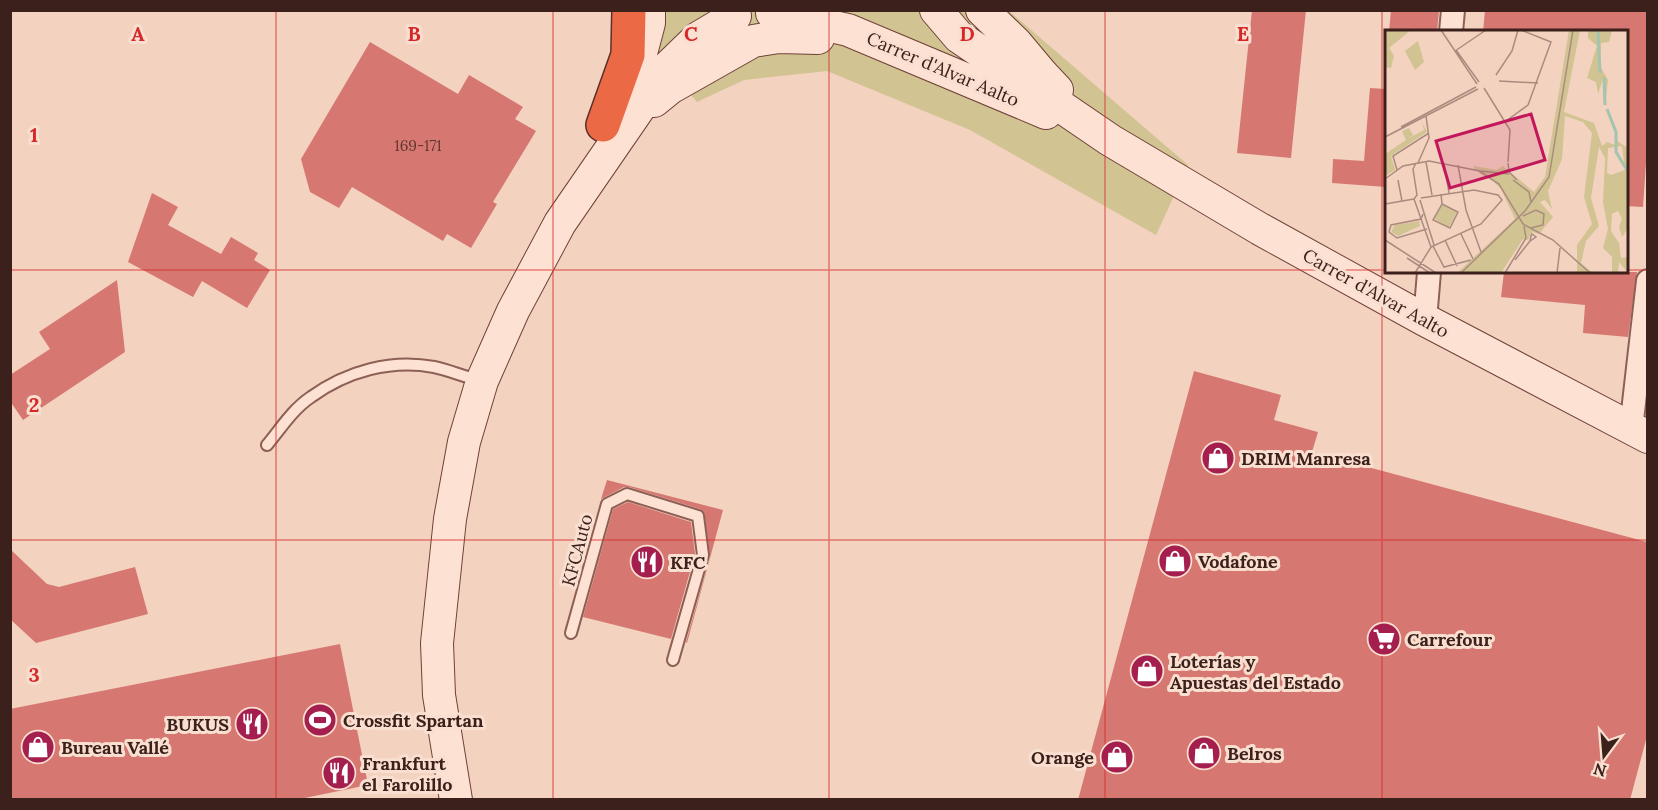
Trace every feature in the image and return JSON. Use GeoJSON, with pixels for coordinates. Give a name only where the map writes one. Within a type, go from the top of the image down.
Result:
{"type":"FeatureCollection","features":[{"type":"Feature","properties":{"kind":"highway"},"geometry":{"type":"LineString","coordinates":[[617,123],[628,56],[629,10]]}},
{"type":"Feature","properties":{"kind":"street"},"geometry":{"type":"LineString","coordinates":[[617,123],[635,78],[649,23],[649,10]]}},
{"type":"Feature","properties":{"kind":"street","name":"Carrer d'Alvar Aalto"},"geometry":{"type":"LineString","coordinates":[[936,10],[959,37],[1110,140],[1260,229],[1425,320],[1639,433]]}},
{"type":"Feature","properties":{"kind":"street","name":"Carrer d'Alvar Aalto"},"geometry":{"type":"LineString","coordinates":[[982,10],[1016,43],[1042,74],[1110,140]]}},
{"type":"Feature","properties":{"kind":"street"},"geometry":{"type":"LineString","coordinates":[[1451,30],[1453,10]]}},
{"type":"Feature","properties":{"kind":"street","name":"Carrer d'Alvar Aalto"},"geometry":{"type":"LineString","coordinates":[[727,13],[774,12],[848,30],[1110,140]]}},
{"type":"Feature","properties":{"kind":"street"},"geometry":{"type":"LineString","coordinates":[[456,800],[439,695],[437,643],[450,519],[473,379],[507,277],[578,162],[666,69],[727,13]]}},
{"type":"Feature","properties":{"kind":"street"},"geometry":{"type":"LineString","coordinates":[[617,123],[670,88],[753,41],[778,37],[811,36],[853,44],[888,45]]}},
{"type":"Feature","properties":{"kind":"street"},"geometry":{"type":"LineString","coordinates":[[1425,320],[1429,273]]}},
{"type":"Feature","properties":{"kind":"street"},"geometry":{"type":"LineString","coordinates":[[1639,433],[1647,281]]}},
{"type":"Feature","properties":{"kind":"street"},"geometry":{"type":"LineString","coordinates":[[435,800],[423,710],[420,623],[436,477],[450,417],[473,379]]}},
{"type":"Feature","properties":{"kind":"lane"},"geometry":{"type":"LineString","coordinates":[[267,445],[291,415],[310,397],[352,374],[385,366],[424,366],[473,379]]}},
{"type":"Feature","properties":{"kind":"lane","name":"KFCAuto"},"geometry":{"type":"LineString","coordinates":[[571,633],[607,504],[627,494],[698,516],[703,555],[673,660]]}},
{"type":"Feature","properties":{"kind":"shaded area"},"geometry":{"type":"Polygon","coordinates":[[[619,11],[1009,11],[1188,165],[1156,235],[970,130],[827,71],[744,80],[697,102],[619,11]]]}},
{"type":"Feature","properties":{"kind":"building"},"geometry":{"type":"Polygon","coordinates":[[[1252,10],[1306,10],[1291,158],[1237,153],[1252,10]]]}},
{"type":"Feature","properties":{"kind":"building"},"geometry":{"type":"Polygon","coordinates":[[[1391,10],[1439,10],[1437,30],[1389,30],[1391,10]]]}},
{"type":"Feature","properties":{"kind":"building"},"geometry":{"type":"Polygon","coordinates":[[[1485,10],[1647,10],[1647,148],[1643,207],[1628,206],[1628,30],[1483,30],[1485,10]]]}},
{"type":"Feature","properties":{"kind":"building"},"geometry":{"type":"Polygon","coordinates":[[[370,42],[458,94],[469,75],[523,107],[515,119],[536,131],[493,202],[497,204],[471,248],[447,234],[443,241],[352,187],[339,208],[310,192],[301,159],[370,42]]]}},
{"type":"Feature","properties":{"kind":"building"},"geometry":{"type":"Polygon","coordinates":[[[1370,88],[1385,89],[1385,187],[1332,183],[1333,159],[1364,161],[1370,88]]]}},
{"type":"Feature","properties":{"kind":"building"},"geometry":{"type":"Polygon","coordinates":[[[152,193],[178,207],[168,225],[221,254],[231,237],[258,253],[254,260],[270,270],[247,308],[202,281],[193,297],[128,262],[152,193]]]}},
{"type":"Feature","properties":{"kind":"building"},"geometry":{"type":"Polygon","coordinates":[[[1637,272],[1628,337],[1583,333],[1585,305],[1501,297],[1504,273],[1637,272]]]}},
{"type":"Feature","properties":{"kind":"building"},"geometry":{"type":"Polygon","coordinates":[[[117,280],[125,352],[23,420],[10,401],[10,375],[50,349],[39,332],[117,280]]]}},
{"type":"Feature","properties":{"kind":"building","name":"Carrefour"},"geometry":{"type":"Polygon","coordinates":[[[1194,371],[1281,395],[1274,420],[1318,432],[1312,452],[1647,542],[1647,736],[1630,800],[1078,800],[1194,371]]]}},
{"type":"Feature","properties":{"kind":"building"},"geometry":{"type":"Polygon","coordinates":[[[607,480],[723,510],[687,643],[710,557],[704,512],[629,487],[624,487],[601,499],[607,480]]]}},
{"type":"Feature","properties":{"kind":"building","name":"KFC"},"geometry":{"type":"Polygon","coordinates":[[[628,502],[691,522],[695,554],[671,639],[583,617],[613,509],[628,502]]]}},
{"type":"Feature","properties":{"kind":"building"},"geometry":{"type":"Polygon","coordinates":[[[10,549],[47,584],[59,587],[135,567],[148,614],[36,643],[10,619],[10,549]]]}},
{"type":"Feature","properties":{"kind":"building"},"geometry":{"type":"Polygon","coordinates":[[[340,644],[368,785],[295,800],[10,800],[10,709],[340,644]]]}},
{"type":"Feature","properties":{"kind":"place","name":"DRIM Manresa"},"geometry":{"type":"Point","coordinates":[1218,458]}},
{"type":"Feature","properties":{"kind":"place","name":"Vodafone"},"geometry":{"type":"Point","coordinates":[1175,561]}},
{"type":"Feature","properties":{"kind":"place","name":"KFC"},"geometry":{"type":"Point","coordinates":[647,562]}},
{"type":"Feature","properties":{"kind":"place","name":"Carrefour"},"geometry":{"type":"Point","coordinates":[1384,639]}},
{"type":"Feature","properties":{"kind":"place","name":"Loterías y Apuestas del Estado"},"geometry":{"type":"Point","coordinates":[1147,671]}},
{"type":"Feature","properties":{"kind":"place","name":"Crossfit Spartan"},"geometry":{"type":"Point","coordinates":[320,720]}},
{"type":"Feature","properties":{"kind":"place","name":"BUKUS"},"geometry":{"type":"Point","coordinates":[252,724]}},
{"type":"Feature","properties":{"kind":"place","name":"Bureau Vallé"},"geometry":{"type":"Point","coordinates":[38,747]}},
{"type":"Feature","properties":{"kind":"place","name":"Belros"},"geometry":{"type":"Point","coordinates":[1204,753]}},
{"type":"Feature","properties":{"kind":"place","name":"Orange"},"geometry":{"type":"Point","coordinates":[1117,757]}},
{"type":"Feature","properties":{"kind":"place","name":"Frankfurt el Farolillo"},"geometry":{"type":"Point","coordinates":[339,773]}}]}
